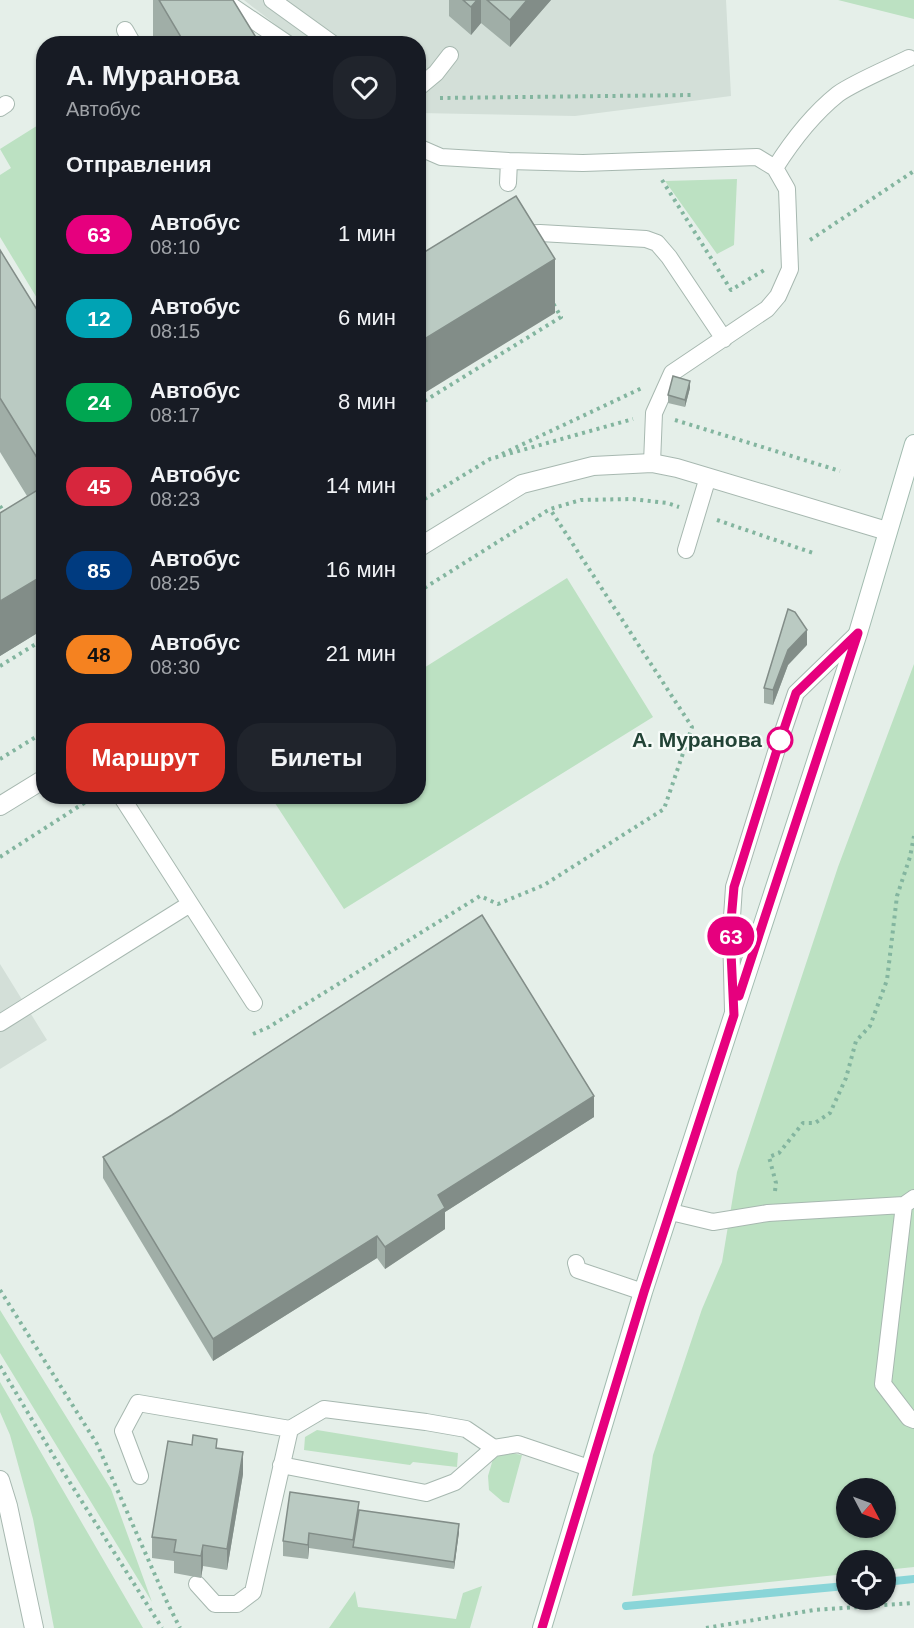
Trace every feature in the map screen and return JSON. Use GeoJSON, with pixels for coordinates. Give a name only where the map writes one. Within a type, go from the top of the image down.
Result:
{"type":"FeatureCollection","features":[{"type":"Feature","properties":{"kind":"main road"},"geometry":{"type":"LineString","coordinates":[[542,1628],[644,1292],[858,633],[887,531],[910,466],[914,444]]}},
{"type":"Feature","properties":{"kind":"main road"},"geometry":{"type":"LineString","coordinates":[[426,543],[522,484],[593,466],[652,463],[708,477],[887,531]]}},
{"type":"Feature","properties":{"kind":"main road"},"geometry":{"type":"LineString","coordinates":[[0,806],[36,784]]}},
{"type":"Feature","properties":{"kind":"main road"},"geometry":{"type":"LineString","coordinates":[[0,1480],[8,1506],[33,1628]]}},
{"type":"Feature","properties":{"kind":"lane"},"geometry":{"type":"LineString","coordinates":[[223,0],[276,36]]}},
{"type":"Feature","properties":{"kind":"lane"},"geometry":{"type":"LineString","coordinates":[[272,0],[322,36]]}},
{"type":"Feature","properties":{"kind":"lane"},"geometry":{"type":"LineString","coordinates":[[426,90],[450,55]]}},
{"type":"Feature","properties":{"kind":"lane"},"geometry":{"type":"LineString","coordinates":[[775,168],[805,126],[839,93],[909,58]]}},
{"type":"Feature","properties":{"kind":"lane"},"geometry":{"type":"LineString","coordinates":[[426,150],[441,157],[583,163],[757,157],[775,168],[787,189],[790,269],[778,296],[767,309],[672,373],[654,413],[652,463]]}},
{"type":"Feature","properties":{"kind":"lane"},"geometry":{"type":"LineString","coordinates":[[508,183],[509,161]]}},
{"type":"Feature","properties":{"kind":"lane"},"geometry":{"type":"LineString","coordinates":[[531,252],[525,246],[500,235],[540,233],[646,239],[657,243],[669,257],[724,339]]}},
{"type":"Feature","properties":{"kind":"lane"},"geometry":{"type":"LineString","coordinates":[[686,550],[708,477]]}},
{"type":"Feature","properties":{"kind":"lane"},"geometry":{"type":"LineString","coordinates":[[734,1015],[730,932],[734,887],[776,753],[796,693],[858,633]]}},
{"type":"Feature","properties":{"kind":"lane"},"geometry":{"type":"LineString","coordinates":[[126,804],[254,1003]]}},
{"type":"Feature","properties":{"kind":"lane"},"geometry":{"type":"LineString","coordinates":[[0,1023],[190,904]]}},
{"type":"Feature","properties":{"kind":"lane"},"geometry":{"type":"LineString","coordinates":[[670,1212],[713,1222],[772,1213],[909,1202],[883,1384],[909,1418],[914,1420]]}},
{"type":"Feature","properties":{"kind":"lane"},"geometry":{"type":"LineString","coordinates":[[576,1263],[578,1270],[644,1292]]}},
{"type":"Feature","properties":{"kind":"lane"},"geometry":{"type":"LineString","coordinates":[[140,1476],[123,1431],[138,1403],[290,1429],[324,1409],[466,1429],[494,1448]]}},
{"type":"Feature","properties":{"kind":"lane"},"geometry":{"type":"LineString","coordinates":[[196,1584],[215,1604],[237,1604],[254,1592],[290,1429]]}},
{"type":"Feature","properties":{"kind":"lane"},"geometry":{"type":"LineString","coordinates":[[281,1465],[426,1493],[455,1482],[494,1448],[518,1444],[590,1468]]}},
{"type":"Feature","properties":{"kind":"path"},"geometry":{"type":"LineString","coordinates":[[426,93],[692,95]]}},
{"type":"Feature","properties":{"kind":"path"},"geometry":{"type":"LineString","coordinates":[[651,161],[731,290],[914,171]]}},
{"type":"Feature","properties":{"kind":"path"},"geometry":{"type":"LineString","coordinates":[[426,400],[561,317],[550,298]]}},
{"type":"Feature","properties":{"kind":"path"},"geometry":{"type":"LineString","coordinates":[[490,459],[672,373]]}},
{"type":"Feature","properties":{"kind":"path"},"geometry":{"type":"LineString","coordinates":[[426,587],[550,509],[581,500],[668,503],[813,553]]}},
{"type":"Feature","properties":{"kind":"path"},"geometry":{"type":"LineString","coordinates":[[0,506],[6,516]]}},
{"type":"Feature","properties":{"kind":"path"},"geometry":{"type":"LineString","coordinates":[[253,1034],[269,1027],[480,897],[498,904],[544,885],[664,809],[693,728],[550,509]]}},
{"type":"Feature","properties":{"kind":"path"},"geometry":{"type":"LineString","coordinates":[[0,666],[36,644]]}},
{"type":"Feature","properties":{"kind":"path"},"geometry":{"type":"LineString","coordinates":[[0,759],[36,737]]}},
{"type":"Feature","properties":{"kind":"path"},"geometry":{"type":"LineString","coordinates":[[0,857],[83,804]]}},
{"type":"Feature","properties":{"kind":"path"},"geometry":{"type":"LineString","coordinates":[[772,1213],[776,1183],[769,1157],[779,1153],[803,1124],[815,1123],[830,1113],[846,1078],[856,1041],[870,1026],[886,980],[897,896],[910,857],[914,836]]}},
{"type":"Feature","properties":{"kind":"path"},"geometry":{"type":"LineString","coordinates":[[0,1290],[97,1444],[166,1602],[180,1628]]}},
{"type":"Feature","properties":{"kind":"path"},"geometry":{"type":"LineString","coordinates":[[0,1366],[62,1470],[162,1628]]}},
{"type":"Feature","properties":{"kind":"path"},"geometry":{"type":"LineString","coordinates":[[706,1628],[814,1610],[914,1603]]}},
{"type":"Feature","properties":{"kind":"shaded area"},"geometry":{"type":"Polygon","coordinates":[[[244,0],[726,0],[731,96],[575,116],[426,113],[426,36],[290,36],[244,0]]]}},
{"type":"Feature","properties":{"kind":"shaded area"},"geometry":{"type":"Polygon","coordinates":[[[0,964],[47,1040],[0,1069],[0,964]]]}},
{"type":"Feature","properties":{"kind":"green space"},"geometry":{"type":"Polygon","coordinates":[[[838,0],[914,0],[914,19],[838,0]]]}},
{"type":"Feature","properties":{"kind":"green space"},"geometry":{"type":"Polygon","coordinates":[[[36,126],[36,296],[0,237],[0,175],[11,168],[0,149],[36,126]]]}},
{"type":"Feature","properties":{"kind":"green space"},"geometry":{"type":"Polygon","coordinates":[[[737,179],[734,245],[717,254],[665,181],[737,179]]]}},
{"type":"Feature","properties":{"kind":"green space"},"geometry":{"type":"Polygon","coordinates":[[[567,578],[653,717],[344,909],[276,804],[426,804],[426,667],[567,578]]]}},
{"type":"Feature","properties":{"kind":"green space"},"geometry":{"type":"Polygon","coordinates":[[[914,664],[914,1567],[896,1569],[896,1550],[836,1550],[836,1575],[632,1596],[653,1455],[702,1309],[722,1262],[737,1172],[838,867],[914,664]]]}},
{"type":"Feature","properties":{"kind":"green space"},"geometry":{"type":"Polygon","coordinates":[[[0,1310],[111,1489],[152,1602],[0,1353],[0,1310]]]}},
{"type":"Feature","properties":{"kind":"green space"},"geometry":{"type":"Polygon","coordinates":[[[0,1382],[143,1628],[54,1628],[33,1519],[10,1435],[0,1412],[0,1382]]]}},
{"type":"Feature","properties":{"kind":"green space"},"geometry":{"type":"Polygon","coordinates":[[[317,1430],[458,1453],[457,1467],[413,1462],[410,1465],[304,1450],[305,1437],[317,1430]]]}},
{"type":"Feature","properties":{"kind":"green space"},"geometry":{"type":"Polygon","coordinates":[[[506,1452],[522,1455],[509,1503],[503,1502],[489,1490],[488,1476],[493,1459],[506,1452]]]}},
{"type":"Feature","properties":{"kind":"green space"},"geometry":{"type":"Polygon","coordinates":[[[482,1586],[470,1628],[329,1628],[355,1591],[358,1607],[456,1619],[463,1593],[482,1586]]]}},
{"type":"Feature","properties":{"kind":"building"},"geometry":{"type":"Polygon","coordinates":[[[159,0],[233,0],[255,36],[180,36],[159,0]]]}},
{"type":"Feature","properties":{"kind":"building"},"geometry":{"type":"Polygon","coordinates":[[[463,0],[477,0],[471,7],[463,0]]]}},
{"type":"Feature","properties":{"kind":"building"},"geometry":{"type":"Polygon","coordinates":[[[487,0],[527,0],[510,20],[487,0]]]}},
{"type":"Feature","properties":{"kind":"building"},"geometry":{"type":"Polygon","coordinates":[[[516,196],[555,259],[426,338],[426,251],[516,196]]]}},
{"type":"Feature","properties":{"kind":"building"},"geometry":{"type":"Polygon","coordinates":[[[0,250],[36,308],[36,456],[0,398],[0,250]]]}},
{"type":"Feature","properties":{"kind":"building"},"geometry":{"type":"Polygon","coordinates":[[[673,376],[690,381],[685,400],[668,395],[673,376]]]}},
{"type":"Feature","properties":{"kind":"building"},"geometry":{"type":"Polygon","coordinates":[[[36,491],[36,580],[0,601],[0,513],[36,491]]]}},
{"type":"Feature","properties":{"kind":"building"},"geometry":{"type":"Polygon","coordinates":[[[788,609],[795,612],[807,630],[788,650],[773,690],[764,688],[788,609]]]}},
{"type":"Feature","properties":{"kind":"building"},"geometry":{"type":"Polygon","coordinates":[[[482,915],[594,1096],[438,1195],[445,1208],[385,1247],[377,1236],[213,1339],[103,1157],[482,915]]]}},
{"type":"Feature","properties":{"kind":"building"},"geometry":{"type":"Polygon","coordinates":[[[193,1435],[217,1439],[216,1448],[243,1452],[227,1549],[203,1545],[201,1556],[174,1552],[176,1540],[152,1537],[168,1441],[192,1445],[193,1435]]]}},
{"type":"Feature","properties":{"kind":"building"},"geometry":{"type":"Polygon","coordinates":[[[290,1492],[359,1502],[353,1540],[309,1533],[308,1545],[283,1541],[290,1492]]]}},
{"type":"Feature","properties":{"kind":"building"},"geometry":{"type":"Polygon","coordinates":[[[359,1510],[459,1524],[454,1562],[353,1547],[359,1510]]]}},
{"type":"Feature","properties":{"kind":"waterway"},"geometry":{"type":"LineString","coordinates":[[896,1581],[914,1579]]}},
{"type":"Feature","properties":{"kind":"waterway"},"geometry":{"type":"LineString","coordinates":[[626,1606],[836,1587]]}},
{"type":"Feature","properties":{"kind":"bus line","name":"63"},"geometry":{"type":"LineString","coordinates":[[542,1628],[644,1292],[734,1015],[730,932],[734,887],[776,753],[796,693],[858,633],[739,996]]}},
{"type":"Feature","properties":{"kind":"place","name":"А. Муранова"},"geometry":{"type":"Point","coordinates":[780,740]}}]}
